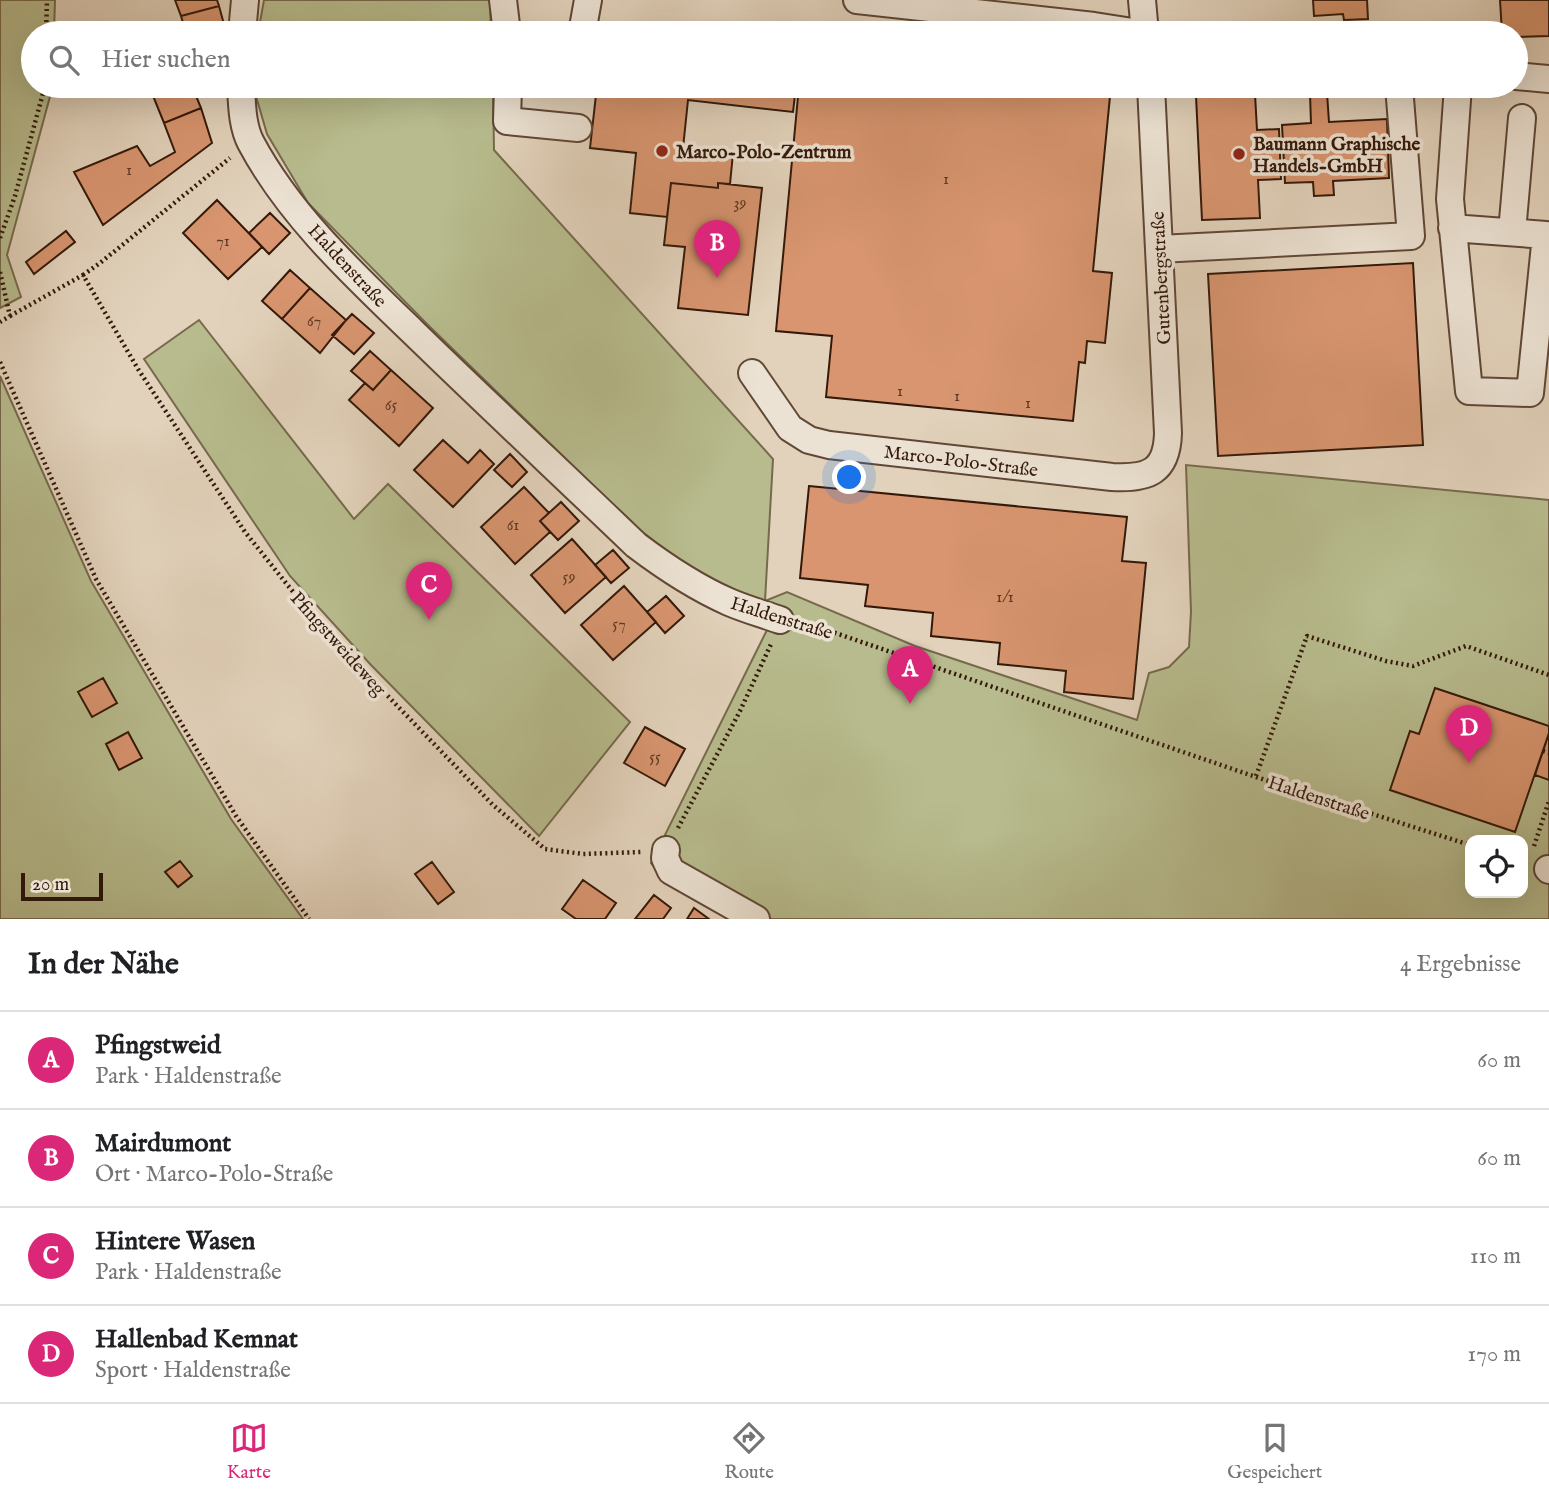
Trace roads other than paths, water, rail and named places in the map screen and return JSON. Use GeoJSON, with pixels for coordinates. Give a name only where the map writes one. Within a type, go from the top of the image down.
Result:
{"type":"FeatureCollection","features":[{"type":"Feature","properties":{"kind":"street"},"geometry":{"type":"LineString","coordinates":[[243,21],[245,0]]}},
{"type":"Feature","properties":{"kind":"street"},"geometry":{"type":"LineString","coordinates":[[503,0],[506,21]]}},
{"type":"Feature","properties":{"kind":"street"},"geometry":{"type":"LineString","coordinates":[[584,21],[588,0]]}},
{"type":"Feature","properties":{"kind":"street"},"geometry":{"type":"LineString","coordinates":[[857,0],[921,4],[1055,21]]}},
{"type":"Feature","properties":{"kind":"street"},"geometry":{"type":"LineString","coordinates":[[1142,0],[1144,21]]}},
{"type":"Feature","properties":{"kind":"street"},"geometry":{"type":"LineString","coordinates":[[1528,77],[1549,79]]}},
{"type":"Feature","properties":{"kind":"street","name":"Haldenstraße"},"geometry":{"type":"LineString","coordinates":[[242,98],[243,119],[250,141],[290,202],[376,296],[636,545],[693,585],[732,603],[780,620]]}},
{"type":"Feature","properties":{"kind":"street"},"geometry":{"type":"LineString","coordinates":[[508,98],[507,121],[578,128]]}},
{"type":"Feature","properties":{"kind":"street","name":"Gutenbergstraße"},"geometry":{"type":"LineString","coordinates":[[1152,98],[1168,433],[1166,453],[1158,467]]}},
{"type":"Feature","properties":{"kind":"street"},"geometry":{"type":"LineString","coordinates":[[1159,249],[1411,236],[1400,98]]}},
{"type":"Feature","properties":{"kind":"street"},"geometry":{"type":"LineString","coordinates":[[1452,228],[1547,235],[1530,393],[1469,391],[1452,228],[1451,199],[1457,98]]}},
{"type":"Feature","properties":{"kind":"street"},"geometry":{"type":"LineString","coordinates":[[1512,232],[1522,118]]}},
{"type":"Feature","properties":{"kind":"street","name":"Marco-Polo-Straße"},"geometry":{"type":"LineString","coordinates":[[752,373],[790,428],[809,440],[1112,477],[1141,476],[1158,467]]}},
{"type":"Feature","properties":{"kind":"street"},"geometry":{"type":"LineString","coordinates":[[666,850],[667,865],[677,876],[756,919]]}},
{"type":"Feature","properties":{"kind":"place","name":"Marco-Polo-Zentrum"},"geometry":{"type":"Point","coordinates":[662,151]}},
{"type":"Feature","properties":{"kind":"place","name":"Baumann Graphische Handels-GmbH"},"geometry":{"type":"Point","coordinates":[1239,154]}},
{"type":"Feature","properties":{"kind":"place","name":"Mairdumont"},"geometry":{"type":"Point","coordinates":[717,278]}},
{"type":"Feature","properties":{"kind":"place","name":"Hintere Wasen"},"geometry":{"type":"Point","coordinates":[429,620]}},
{"type":"Feature","properties":{"kind":"place","name":"Pfingstweid"},"geometry":{"type":"Point","coordinates":[910,704]}},
{"type":"Feature","properties":{"kind":"place","name":"Hallenbad Kemnat"},"geometry":{"type":"Point","coordinates":[1469,763]}}]}
